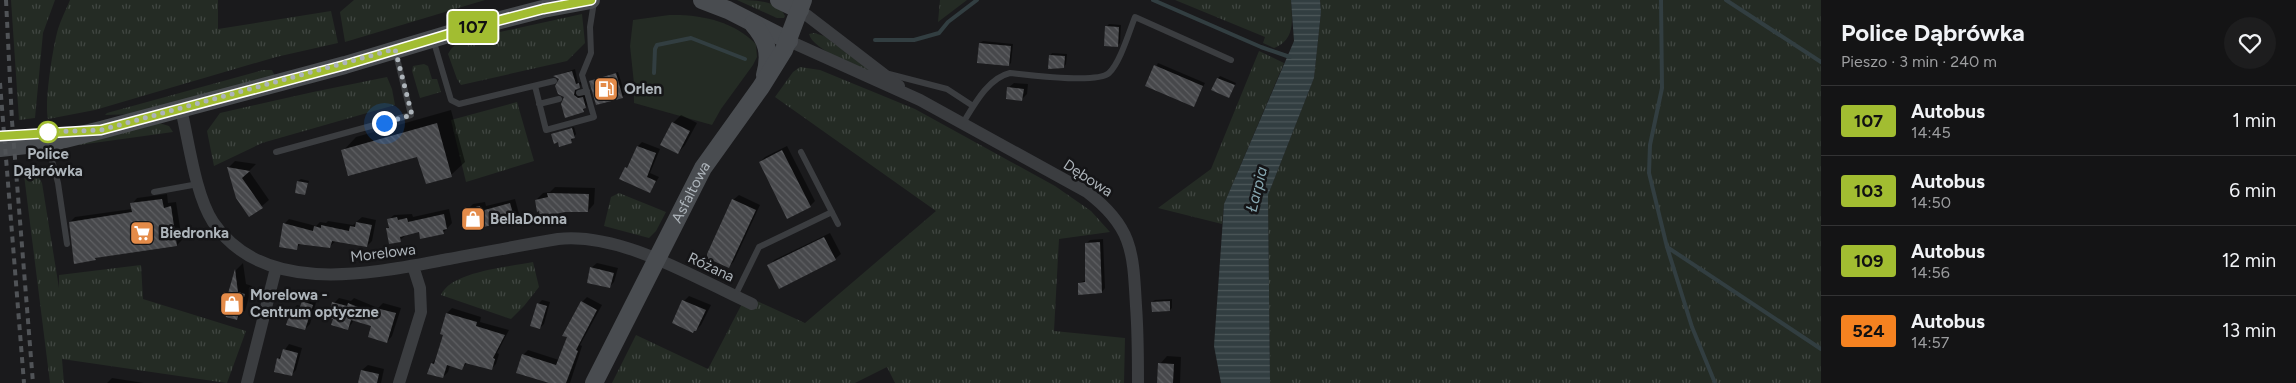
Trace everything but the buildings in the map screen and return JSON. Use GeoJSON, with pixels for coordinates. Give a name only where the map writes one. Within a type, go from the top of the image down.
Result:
{"type":"FeatureCollection","features":[{"type":"Feature","properties":{"kind":"street"},"geometry":{"type":"LineString","coordinates":[[0,148],[48,143],[93,132],[564,2],[593,0]]}},
{"type":"Feature","properties":{"kind":"street"},"geometry":{"type":"LineString","coordinates":[[702,0],[746,18],[789,40]]}},
{"type":"Feature","properties":{"kind":"street"},"geometry":{"type":"LineString","coordinates":[[779,0],[802,5]]}},
{"type":"Feature","properties":{"kind":"street","name":"Asfaltowa"},"geometry":{"type":"LineString","coordinates":[[594,383],[707,162],[761,87],[789,40],[802,5]]}},
{"type":"Feature","properties":{"kind":"street","name":"Dębowa"},"geometry":{"type":"LineString","coordinates":[[802,5],[882,73],[920,100]]}},
{"type":"Feature","properties":{"kind":"street"},"geometry":{"type":"LineString","coordinates":[[746,18],[760,32],[768,46],[767,67],[761,87]]}},
{"type":"Feature","properties":{"kind":"street","name":"Dębowa"},"geometry":{"type":"LineString","coordinates":[[789,40],[920,100],[1087,192],[1102,204],[1118,222],[1128,242],[1134,266],[1138,383]]}},
{"type":"Feature","properties":{"kind":"street","name":"Morelowa"},"geometry":{"type":"LineString","coordinates":[[181,109],[198,184],[208,212],[226,239],[245,255],[276,268],[300,272],[356,274],[413,266],[572,237],[594,239],[625,246],[656,259]]}},
{"type":"Feature","properties":{"kind":"street"},"geometry":{"type":"LineString","coordinates":[[0,136],[53,132],[93,132]]}},
{"type":"Feature","properties":{"kind":"street","name":"Różana"},"geometry":{"type":"LineString","coordinates":[[656,259],[752,304]]}},
{"type":"Feature","properties":{"kind":"street"},"geometry":{"type":"LineString","coordinates":[[399,383],[421,312],[420,288],[413,266]]}},
{"type":"Feature","properties":{"kind":"street"},"geometry":{"type":"LineString","coordinates":[[247,383],[276,268]]}},
{"type":"Feature","properties":{"kind":"lane"},"geometry":{"type":"LineString","coordinates":[[535,86],[546,130],[594,116],[582,75],[590,53],[593,0]]}},
{"type":"Feature","properties":{"kind":"lane"},"geometry":{"type":"LineString","coordinates":[[963,123],[973,106],[992,83],[1005,74],[1093,79],[1104,76],[1116,63],[1135,17],[1231,60]]}},
{"type":"Feature","properties":{"kind":"lane"},"geometry":{"type":"LineString","coordinates":[[432,38],[451,100],[459,104],[554,81]]}},
{"type":"Feature","properties":{"kind":"lane"},"geometry":{"type":"LineString","coordinates":[[276,152],[412,115],[395,49]]}},
{"type":"Feature","properties":{"kind":"lane"},"geometry":{"type":"LineString","coordinates":[[882,73],[947,89],[973,106]]}},
{"type":"Feature","properties":{"kind":"lane"},"geometry":{"type":"LineString","coordinates":[[579,93],[587,91]]}},
{"type":"Feature","properties":{"kind":"lane"},"geometry":{"type":"LineString","coordinates":[[539,104],[559,99]]}},
{"type":"Feature","properties":{"kind":"lane"},"geometry":{"type":"LineString","coordinates":[[48,143],[58,183],[67,244]]}},
{"type":"Feature","properties":{"kind":"lane"},"geometry":{"type":"LineString","coordinates":[[801,152],[838,224]]}},
{"type":"Feature","properties":{"kind":"lane"},"geometry":{"type":"LineString","coordinates":[[154,192],[198,184]]}},
{"type":"Feature","properties":{"kind":"lane"},"geometry":{"type":"LineString","coordinates":[[734,296],[759,247],[832,212]]}},
{"type":"Feature","properties":{"kind":"green space"},"geometry":{"type":"Polygon","coordinates":[[[11,0],[55,0],[43,33],[35,118],[19,120],[11,0]]]}},
{"type":"Feature","properties":{"kind":"green space"},"geometry":{"type":"Polygon","coordinates":[[[70,0],[218,0],[218,29],[331,11],[338,43],[276,57],[95,110],[48,119],[48,88],[56,37],[70,0]]]}},
{"type":"Feature","properties":{"kind":"green space"},"geometry":{"type":"Polygon","coordinates":[[[354,0],[485,0],[345,42],[340,12],[354,0]]]}},
{"type":"Feature","properties":{"kind":"green space"},"geometry":{"type":"Polygon","coordinates":[[[737,0],[771,4],[782,11],[785,16],[784,18],[777,18],[737,0]]]}},
{"type":"Feature","properties":{"kind":"green space"},"geometry":{"type":"Polygon","coordinates":[[[940,0],[967,0],[938,22],[940,0]]]}},
{"type":"Feature","properties":{"kind":"green space"},"geometry":{"type":"Polygon","coordinates":[[[1175,0],[1291,0],[1291,28],[1286,40],[1274,48],[1263,43],[1265,37],[1175,0]]]}},
{"type":"Feature","properties":{"kind":"green space"},"geometry":{"type":"Polygon","coordinates":[[[1320,0],[1821,0],[1821,383],[1270,383],[1268,195],[1314,78],[1321,12],[1320,0]]]}},
{"type":"Feature","properties":{"kind":"green space"},"geometry":{"type":"Polygon","coordinates":[[[582,14],[585,43],[567,61],[461,85],[457,79],[448,54],[459,41],[582,14]]]}},
{"type":"Feature","properties":{"kind":"green space"},"geometry":{"type":"Polygon","coordinates":[[[669,15],[693,16],[716,20],[747,36],[756,44],[757,57],[753,65],[721,109],[712,125],[634,103],[630,46],[633,20],[669,15]]]}},
{"type":"Feature","properties":{"kind":"green space"},"geometry":{"type":"Polygon","coordinates":[[[814,33],[824,36],[880,77],[829,53],[812,40],[809,34],[814,33]]]}},
{"type":"Feature","properties":{"kind":"green space"},"geometry":{"type":"Polygon","coordinates":[[[1259,51],[1284,63],[1224,204],[1222,224],[1158,208],[1211,169],[1259,51]]]}},
{"type":"Feature","properties":{"kind":"green space"},"geometry":{"type":"Polygon","coordinates":[[[424,64],[428,66],[432,79],[437,79],[441,92],[420,98],[412,71],[413,66],[424,64]]]}},
{"type":"Feature","properties":{"kind":"green space"},"geometry":{"type":"Polygon","coordinates":[[[800,67],[820,70],[915,109],[1055,186],[1091,211],[1110,232],[1059,239],[1054,331],[1125,338],[1124,383],[895,383],[887,367],[855,383],[612,383],[636,335],[708,369],[746,296],[805,323],[936,211],[775,97],[793,72],[800,67]]]}},
{"type":"Feature","properties":{"kind":"green space"},"geometry":{"type":"Polygon","coordinates":[[[263,70],[272,70],[275,76],[133,114],[105,115],[107,113],[263,70]]]}},
{"type":"Feature","properties":{"kind":"green space"},"geometry":{"type":"Polygon","coordinates":[[[387,77],[392,89],[395,105],[262,143],[214,166],[207,131],[220,113],[387,77]]]}},
{"type":"Feature","properties":{"kind":"green space"},"geometry":{"type":"Polygon","coordinates":[[[517,102],[534,161],[466,182],[451,120],[517,102]]]}},
{"type":"Feature","properties":{"kind":"green space"},"geometry":{"type":"Polygon","coordinates":[[[156,122],[169,126],[173,132],[79,145],[78,142],[156,122]]]}},
{"type":"Feature","properties":{"kind":"green space"},"geometry":{"type":"Polygon","coordinates":[[[23,167],[33,167],[42,183],[59,288],[59,275],[141,265],[143,299],[246,331],[227,383],[62,359],[64,383],[50,383],[23,167]]]}},
{"type":"Feature","properties":{"kind":"green space"},"geometry":{"type":"Polygon","coordinates":[[[619,193],[666,212],[656,231],[649,238],[604,226],[611,197],[619,193]]]}},
{"type":"Feature","properties":{"kind":"green space"},"geometry":{"type":"Polygon","coordinates":[[[533,262],[539,287],[511,319],[441,295],[456,280],[468,275],[533,262]]]}},
{"type":"Feature","properties":{"kind":"water","name":"Łarpia"},"geometry":{"type":"Polygon","coordinates":[[[1291,0],[1320,0],[1321,12],[1314,78],[1268,195],[1270,383],[1221,383],[1214,346],[1224,204],[1294,41],[1291,0]]]}},
{"type":"Feature","properties":{"kind":"waterway"},"geometry":{"type":"LineString","coordinates":[[875,40],[914,40],[939,33],[948,22],[977,0]]}},
{"type":"Feature","properties":{"kind":"waterway"},"geometry":{"type":"LineString","coordinates":[[1153,0],[1261,47],[1290,57]]}},
{"type":"Feature","properties":{"kind":"waterway"},"geometry":{"type":"LineString","coordinates":[[1661,0],[1662,88],[1650,145],[1649,173],[1667,247],[1692,327],[1715,383]]}},
{"type":"Feature","properties":{"kind":"waterway"},"geometry":{"type":"LineString","coordinates":[[1726,0],[1821,62]]}},
{"type":"Feature","properties":{"kind":"waterway"},"geometry":{"type":"LineString","coordinates":[[654,73],[655,49],[657,45],[691,38],[745,59]]}},
{"type":"Feature","properties":{"kind":"waterway"},"geometry":{"type":"LineString","coordinates":[[1667,247],[1821,349]]}},
{"type":"Feature","properties":{"kind":"railway"},"geometry":{"type":"LineString","coordinates":[[6,0],[12,121],[33,383]]}},
{"type":"Feature","properties":{"kind":"railway"},"geometry":{"type":"LineString","coordinates":[[0,83],[24,383]]}},
{"type":"Feature","properties":{"kind":"bus line","name":"107"},"geometry":{"type":"LineString","coordinates":[[0,136],[53,132],[93,132],[345,65],[462,30],[543,9],[591,0]]}},
{"type":"Feature","properties":{"kind":"place","name":"Orlen"},"geometry":{"type":"Point","coordinates":[606,89]}},
{"type":"Feature","properties":{"kind":"place","name":"Police Dąbrówka"},"geometry":{"type":"Point","coordinates":[48,132]}},
{"type":"Feature","properties":{"kind":"place","name":"BellaDonna"},"geometry":{"type":"Point","coordinates":[473,219]}},
{"type":"Feature","properties":{"kind":"place","name":"Biedronka"},"geometry":{"type":"Point","coordinates":[142,233]}},
{"type":"Feature","properties":{"kind":"place","name":"Morelowa - Centrum optyczne"},"geometry":{"type":"Point","coordinates":[232,304]}},
{"type":"Feature","properties":{"kind":"route"},"geometry":{"type":"LineString","coordinates":[[48,132],[93,132],[345,65],[395,49],[412,115],[384,123]]}}]}
